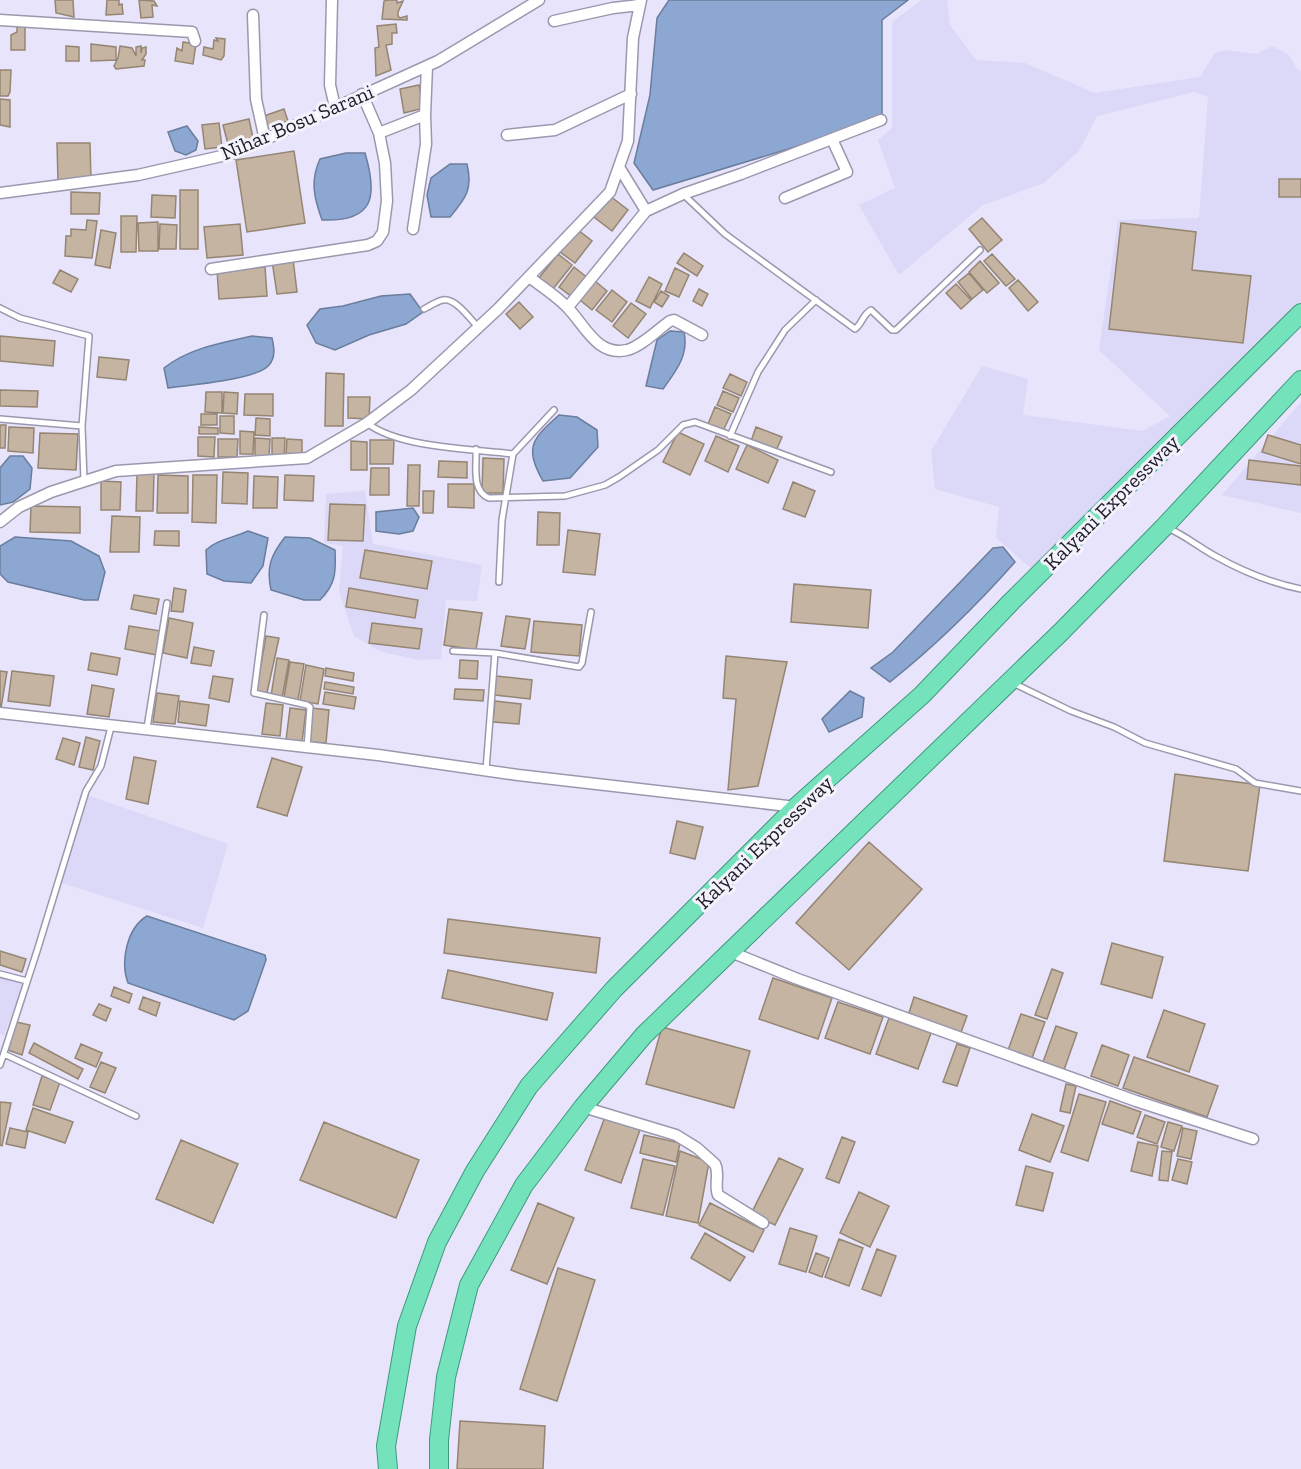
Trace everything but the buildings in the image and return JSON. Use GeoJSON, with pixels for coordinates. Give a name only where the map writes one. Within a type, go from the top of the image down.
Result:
{"type":"FeatureCollection","features":[{"type":"Feature","properties":{"kind":"highway","name":"Kalyani Expressway"},"geometry":{"type":"LineString","coordinates":[[387,1469],[386,1446],[407,1326],[437,1242],[476,1171],[529,1086],[614,989],[796,807],[922,695],[1011,602],[1301,313]]}},
{"type":"Feature","properties":{"kind":"highway"},"geometry":{"type":"LineString","coordinates":[[439,1469],[439,1440],[446,1377],[469,1285],[524,1185],[583,1107],[644,1035],[1061,632],[1301,380]]}},
{"type":"Feature","properties":{"kind":"street"},"geometry":{"type":"LineString","coordinates":[[332,0],[330,85],[335,107]]}},
{"type":"Feature","properties":{"kind":"street","name":"Nihar Bosu Sarani"},"geometry":{"type":"LineString","coordinates":[[0,193],[138,175],[234,153],[438,62],[534,2]]}},
{"type":"Feature","properties":{"kind":"street"},"geometry":{"type":"LineString","coordinates":[[0,522],[30,502],[51,492],[116,471],[299,460],[315,455],[367,423],[411,390],[529,277],[610,192],[628,141],[633,38],[641,3],[554,21]]}},
{"type":"Feature","properties":{"kind":"street"},"geometry":{"type":"LineString","coordinates":[[253,15],[256,99],[265,140]]}},
{"type":"Feature","properties":{"kind":"street"},"geometry":{"type":"LineString","coordinates":[[0,20],[192,32],[195,41]]}},
{"type":"Feature","properties":{"kind":"street"},"geometry":{"type":"LineString","coordinates":[[413,229],[426,144],[424,115],[427,66]]}},
{"type":"Feature","properties":{"kind":"street"},"geometry":{"type":"LineString","coordinates":[[211,269],[368,245],[377,241],[383,232],[387,201],[385,163],[379,133],[362,94]]}},
{"type":"Feature","properties":{"kind":"street"},"geometry":{"type":"LineString","coordinates":[[507,135],[555,130],[631,94]]}},
{"type":"Feature","properties":{"kind":"street"},"geometry":{"type":"LineString","coordinates":[[379,133],[424,115]]}},
{"type":"Feature","properties":{"kind":"street"},"geometry":{"type":"LineString","coordinates":[[568,307],[646,211],[683,194],[881,120]]}},
{"type":"Feature","properties":{"kind":"street"},"geometry":{"type":"LineString","coordinates":[[784,198],[847,172],[832,139]]}},
{"type":"Feature","properties":{"kind":"street"},"geometry":{"type":"LineString","coordinates":[[619,166],[646,211]]}},
{"type":"Feature","properties":{"kind":"street"},"geometry":{"type":"LineString","coordinates":[[529,277],[568,307],[595,340],[610,349],[621,351],[635,346],[674,320],[702,335]]}},
{"type":"Feature","properties":{"kind":"street"},"geometry":{"type":"LineString","coordinates":[[0,713],[378,755],[796,807]]}},
{"type":"Feature","properties":{"kind":"street"},"geometry":{"type":"LineString","coordinates":[[731,952],[815,986],[1136,1101],[1254,1139]]}},
{"type":"Feature","properties":{"kind":"street"},"geometry":{"type":"LineString","coordinates":[[583,1107],[686,1140],[715,1164],[718,1195],[763,1223]]}},
{"type":"Feature","properties":{"kind":"lane"},"geometry":{"type":"LineString","coordinates":[[683,194],[725,234],[850,327],[855,328],[871,310],[894,331],[980,250]]}},
{"type":"Feature","properties":{"kind":"lane"},"geometry":{"type":"LineString","coordinates":[[424,309],[448,300],[458,306],[478,327]]}},
{"type":"Feature","properties":{"kind":"lane"},"geometry":{"type":"LineString","coordinates":[[730,436],[764,364],[785,330],[816,300]]}},
{"type":"Feature","properties":{"kind":"lane"},"geometry":{"type":"LineString","coordinates":[[0,308],[20,318],[89,336],[82,426],[84,480]]}},
{"type":"Feature","properties":{"kind":"lane"},"geometry":{"type":"LineString","coordinates":[[499,582],[502,520],[513,454],[554,410]]}},
{"type":"Feature","properties":{"kind":"lane"},"geometry":{"type":"LineString","coordinates":[[0,419],[82,426]]}},
{"type":"Feature","properties":{"kind":"lane"},"geometry":{"type":"LineString","coordinates":[[476,449],[479,493],[489,498],[565,496],[605,485],[658,450],[683,425],[690,422],[696,422],[831,472]]}},
{"type":"Feature","properties":{"kind":"lane"},"geometry":{"type":"LineString","coordinates":[[367,423],[378,432],[398,439],[513,454]]}},
{"type":"Feature","properties":{"kind":"lane"},"geometry":{"type":"LineString","coordinates":[[1164,526],[1184,535],[1218,558],[1248,573],[1275,584],[1301,589]]}},
{"type":"Feature","properties":{"kind":"lane"},"geometry":{"type":"LineString","coordinates":[[147,731],[167,603]]}},
{"type":"Feature","properties":{"kind":"lane"},"geometry":{"type":"LineString","coordinates":[[453,651],[495,653],[579,667],[582,663],[591,612]]}},
{"type":"Feature","properties":{"kind":"lane"},"geometry":{"type":"LineString","coordinates":[[264,615],[254,693],[310,707],[307,747]]}},
{"type":"Feature","properties":{"kind":"lane"},"geometry":{"type":"LineString","coordinates":[[486,770],[495,653]]}},
{"type":"Feature","properties":{"kind":"lane"},"geometry":{"type":"LineString","coordinates":[[1009,682],[1071,711],[1114,726],[1145,743],[1236,769],[1255,783],[1301,791]]}},
{"type":"Feature","properties":{"kind":"lane"},"geometry":{"type":"LineString","coordinates":[[0,1065],[86,791],[101,766],[111,727]]}},
{"type":"Feature","properties":{"kind":"lane"},"geometry":{"type":"LineString","coordinates":[[0,974],[27,981]]}},
{"type":"Feature","properties":{"kind":"lane"},"geometry":{"type":"LineString","coordinates":[[4,1054],[136,1116]]}},
{"type":"Feature","properties":{"kind":"shaded area"},"geometry":{"type":"Polygon","coordinates":[[[922,0],[947,0],[950,25],[976,60],[1025,63],[1095,93],[1200,77],[1215,53],[1225,50],[1257,54],[1272,46],[1288,54],[1301,71],[1301,302],[1203,409],[1040,576],[996,538],[999,507],[935,489],[931,451],[982,366],[1028,379],[1023,415],[1142,431],[1170,416],[1099,350],[1118,220],[1199,218],[1208,97],[1194,92],[1097,116],[1079,151],[1044,183],[983,205],[899,275],[859,205],[895,188],[878,140],[892,128],[892,22],[922,0]]]}},
{"type":"Feature","properties":{"kind":"shaded area"},"geometry":{"type":"Polygon","coordinates":[[[1301,402],[1301,513],[1222,495],[1301,402]]]}},
{"type":"Feature","properties":{"kind":"shaded area"},"geometry":{"type":"Polygon","coordinates":[[[365,491],[373,544],[482,565],[477,601],[446,600],[441,659],[418,660],[379,651],[354,636],[339,591],[343,546],[324,543],[326,494],[365,491]]]}},
{"type":"Feature","properties":{"kind":"shaded area"},"geometry":{"type":"Polygon","coordinates":[[[87,795],[228,844],[203,928],[62,883],[87,795]]]}},
{"type":"Feature","properties":{"kind":"shaded area"},"geometry":{"type":"Polygon","coordinates":[[[0,977],[24,984],[4,1035],[0,1034],[0,977]]]}},
{"type":"Feature","properties":{"kind":"water"},"geometry":{"type":"Polygon","coordinates":[[[669,0],[908,0],[882,20],[882,115],[808,143],[653,190],[634,163],[650,95],[657,18],[669,0]]]}},
{"type":"Feature","properties":{"kind":"water"},"geometry":{"type":"Polygon","coordinates":[[[187,126],[198,141],[196,150],[186,155],[175,151],[168,132],[187,126]]]}},
{"type":"Feature","properties":{"kind":"water"},"geometry":{"type":"Polygon","coordinates":[[[346,153],[365,153],[371,182],[368,204],[352,217],[322,220],[314,190],[317,167],[320,159],[346,153]]]}},
{"type":"Feature","properties":{"kind":"water"},"geometry":{"type":"Polygon","coordinates":[[[450,164],[467,164],[469,180],[467,193],[450,217],[431,217],[427,195],[431,178],[450,164]]]}},
{"type":"Feature","properties":{"kind":"water"},"geometry":{"type":"Polygon","coordinates":[[[410,294],[423,312],[406,324],[369,335],[335,350],[316,343],[307,325],[320,309],[343,306],[381,296],[410,294]]]}},
{"type":"Feature","properties":{"kind":"water"},"geometry":{"type":"Polygon","coordinates":[[[670,331],[684,332],[685,348],[680,362],[663,389],[646,386],[657,340],[670,331]]]}},
{"type":"Feature","properties":{"kind":"water"},"geometry":{"type":"Polygon","coordinates":[[[252,336],[272,338],[273,359],[262,370],[237,378],[168,388],[164,368],[174,361],[206,347],[252,336]]]}},
{"type":"Feature","properties":{"kind":"water"},"geometry":{"type":"Polygon","coordinates":[[[559,415],[577,417],[597,430],[598,447],[570,478],[543,481],[534,460],[534,444],[542,431],[559,415]]]}},
{"type":"Feature","properties":{"kind":"water"},"geometry":{"type":"Polygon","coordinates":[[[10,456],[23,456],[32,468],[30,489],[13,502],[0,505],[0,468],[10,456]]]}},
{"type":"Feature","properties":{"kind":"water"},"geometry":{"type":"Polygon","coordinates":[[[413,508],[419,517],[413,531],[399,534],[376,531],[376,512],[413,508]]]}},
{"type":"Feature","properties":{"kind":"water"},"geometry":{"type":"Polygon","coordinates":[[[248,531],[268,538],[263,566],[251,583],[224,581],[207,574],[206,550],[221,541],[248,531]]]}},
{"type":"Feature","properties":{"kind":"water"},"geometry":{"type":"Polygon","coordinates":[[[15,537],[71,541],[99,556],[105,572],[98,600],[84,600],[8,582],[0,574],[0,546],[15,537]]]}},
{"type":"Feature","properties":{"kind":"water"},"geometry":{"type":"Polygon","coordinates":[[[285,537],[310,538],[335,550],[334,577],[329,589],[320,600],[304,600],[271,590],[269,575],[271,562],[285,537]]]}},
{"type":"Feature","properties":{"kind":"water"},"geometry":{"type":"Polygon","coordinates":[[[1003,547],[1015,562],[939,640],[890,682],[871,668],[893,652],[993,548],[1003,547]]]}},
{"type":"Feature","properties":{"kind":"water"},"geometry":{"type":"Polygon","coordinates":[[[850,691],[864,698],[862,717],[829,732],[822,719],[850,691]]]}},
{"type":"Feature","properties":{"kind":"water"},"geometry":{"type":"Polygon","coordinates":[[[147,916],[265,955],[266,960],[248,1011],[234,1020],[128,983],[125,965],[127,946],[134,928],[147,916]]]}}]}
